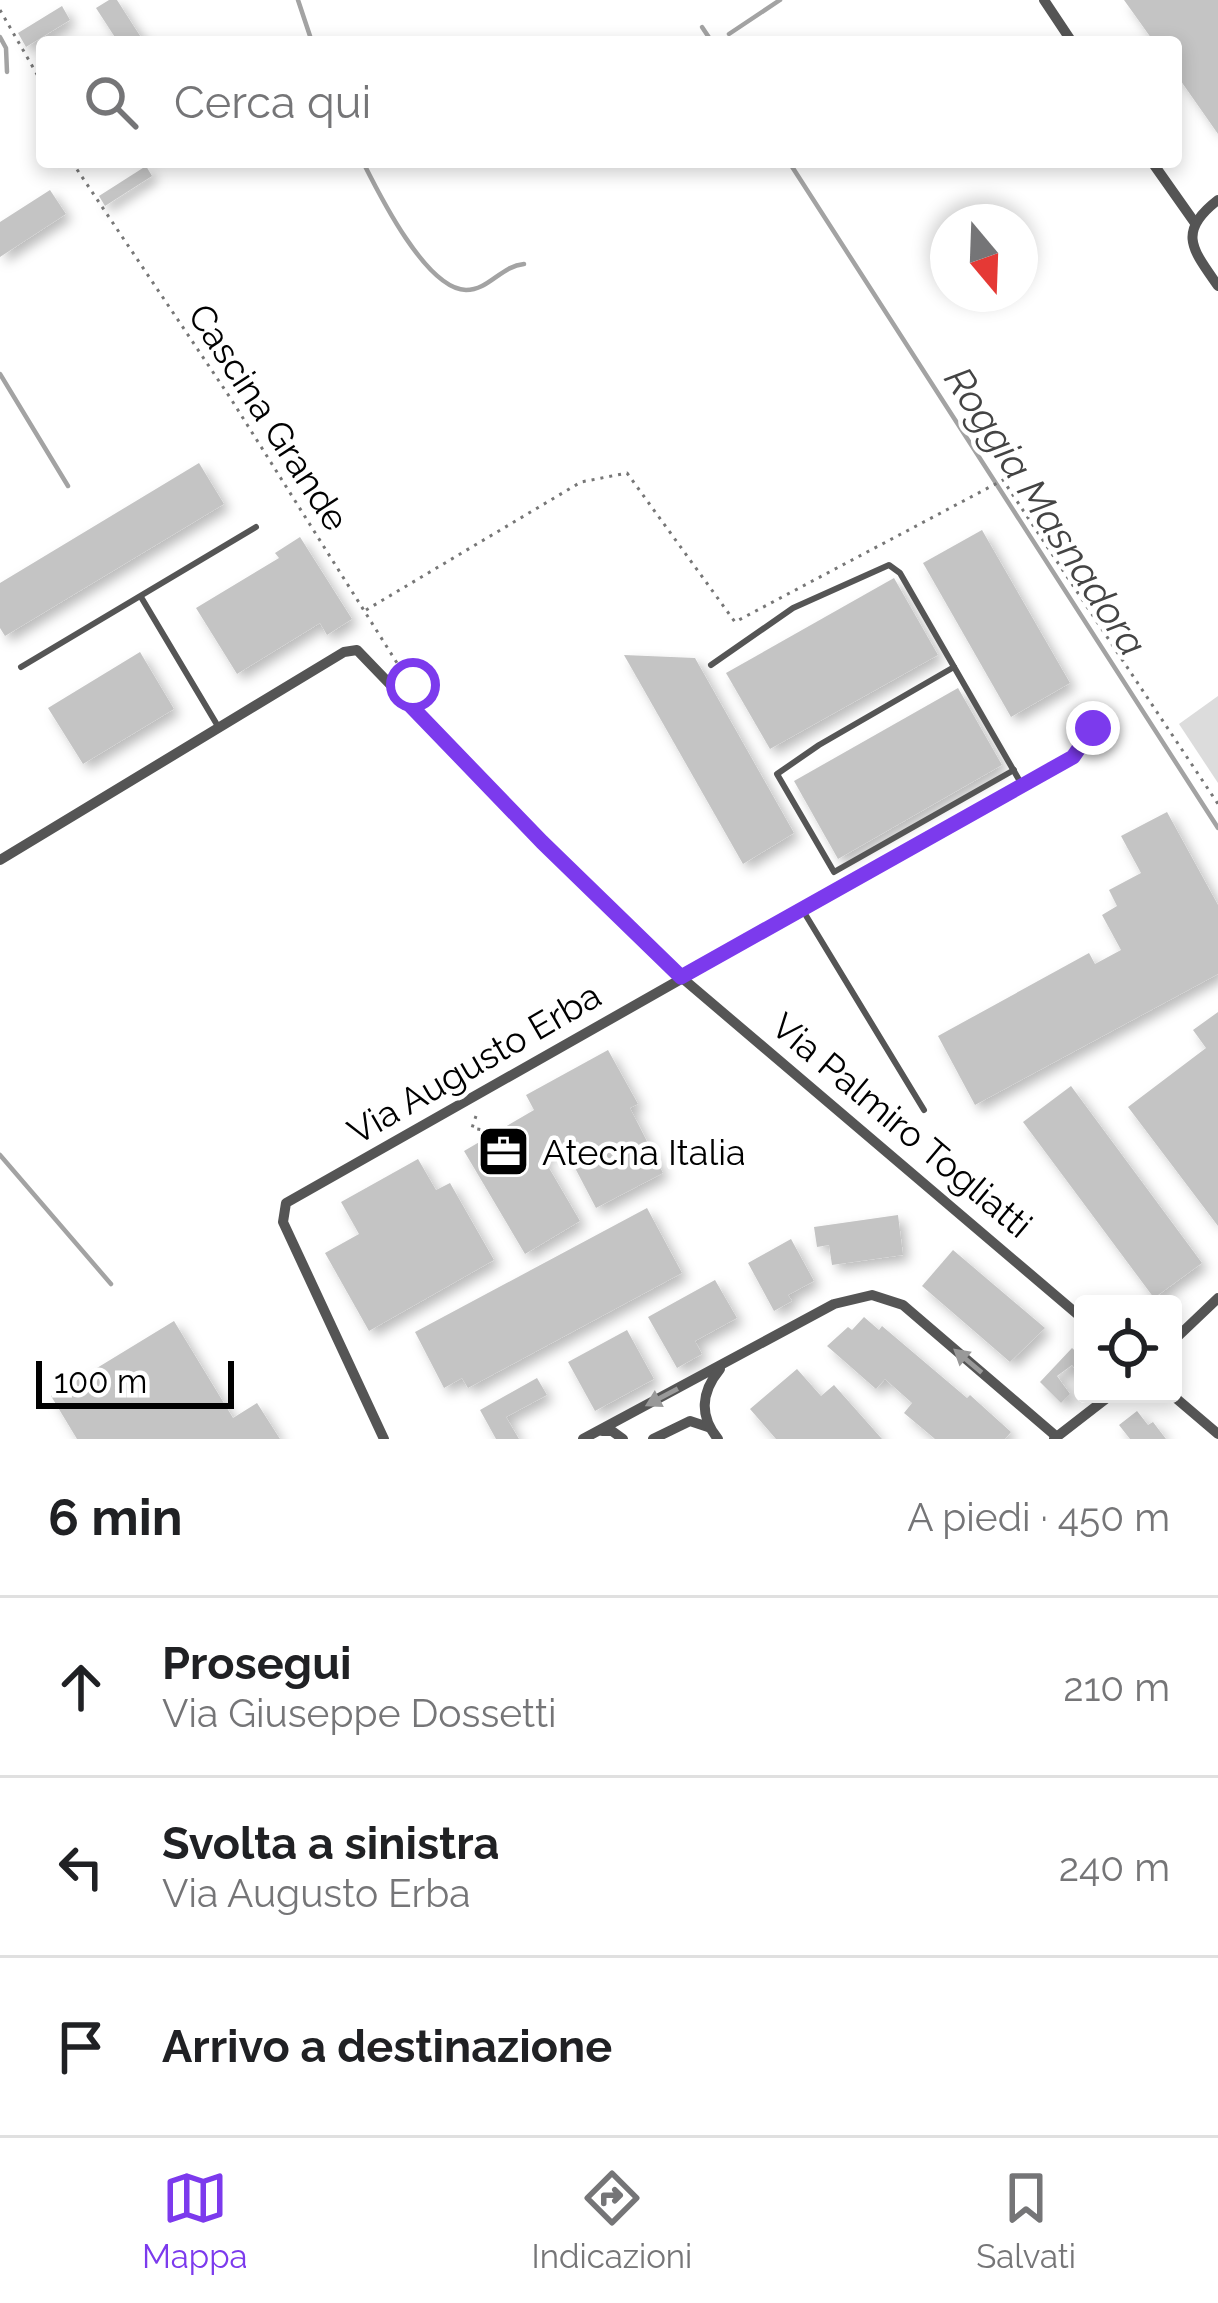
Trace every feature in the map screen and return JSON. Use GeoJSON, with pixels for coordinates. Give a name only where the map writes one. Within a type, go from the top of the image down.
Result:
{"type":"FeatureCollection","features":[{"type":"Feature","properties":{"kind":"street"},"geometry":{"type":"LineString","coordinates":[[1045,0],[1068,36]]}},
{"type":"Feature","properties":{"kind":"street"},"geometry":{"type":"LineString","coordinates":[[1156,168],[1195,223]]}},
{"type":"Feature","properties":{"kind":"street"},"geometry":{"type":"LineString","coordinates":[[1218,200],[1191,232],[1195,253],[1218,286]]}},
{"type":"Feature","properties":{"kind":"street","name":"Via Palmiro Togliatti"},"geometry":{"type":"LineString","coordinates":[[219,728],[351,649],[359,652],[542,842],[681,977],[1074,1311]]}},
{"type":"Feature","properties":{"kind":"street"},"geometry":{"type":"LineString","coordinates":[[0,860],[219,728]]}},
{"type":"Feature","properties":{"kind":"street","name":"Via Augusto Erba"},"geometry":{"type":"LineString","coordinates":[[384,1439],[283,1222],[286,1203],[1073,757],[1093,728]]}},
{"type":"Feature","properties":{"kind":"street"},"geometry":{"type":"LineString","coordinates":[[583,1439],[834,1304],[865,1295],[886,1297],[908,1309],[1056,1438],[1101,1403]]}},
{"type":"Feature","properties":{"kind":"street"},"geometry":{"type":"LineString","coordinates":[[1182,1332],[1218,1298]]}},
{"type":"Feature","properties":{"kind":"street"},"geometry":{"type":"LineString","coordinates":[[708,1427],[704,1396],[726,1362]]}},
{"type":"Feature","properties":{"kind":"street"},"geometry":{"type":"LineString","coordinates":[[1182,1403],[1218,1434]]}},
{"type":"Feature","properties":{"kind":"street"},"geometry":{"type":"LineString","coordinates":[[653,1439],[690,1421],[708,1427],[718,1439]]}},
{"type":"Feature","properties":{"kind":"street"},"geometry":{"type":"LineString","coordinates":[[598,1431],[612,1431],[623,1439]]}},
{"type":"Feature","properties":{"kind":"lane"},"geometry":{"type":"LineString","coordinates":[[21,667],[256,527]]}},
{"type":"Feature","properties":{"kind":"lane"},"geometry":{"type":"LineString","coordinates":[[711,665],[793,608],[890,565],[900,573],[1022,785]]}},
{"type":"Feature","properties":{"kind":"lane"},"geometry":{"type":"LineString","coordinates":[[140,596],[219,728]]}},
{"type":"Feature","properties":{"kind":"lane"},"geometry":{"type":"LineString","coordinates":[[954,667],[777,774],[815,841],[834,872],[1014,770]]}},
{"type":"Feature","properties":{"kind":"lane"},"geometry":{"type":"LineString","coordinates":[[802,909],[924,1110]]}},
{"type":"Feature","properties":{"kind":"path"},"geometry":{"type":"LineString","coordinates":[[0,10],[36,73]]}},
{"type":"Feature","properties":{"kind":"path","name":"Cascina Grande"},"geometry":{"type":"LineString","coordinates":[[75,168],[231,399],[413,685],[406,701]]}},
{"type":"Feature","properties":{"kind":"path"},"geometry":{"type":"LineString","coordinates":[[366,610],[581,482],[627,473],[735,622],[1003,480],[1218,804]]}},
{"type":"Feature","properties":{"kind":"path"},"geometry":{"type":"LineString","coordinates":[[476,1116],[472,1127],[495,1132]]}},
{"type":"Feature","properties":{"kind":"shaded area"},"geometry":{"type":"Polygon","coordinates":[[[1218,696],[1218,783],[1179,724],[1218,696]]]}},
{"type":"Feature","properties":{"kind":"building"},"geometry":{"type":"Polygon","coordinates":[[[117,0],[140,36],[114,36],[96,8],[117,0]]]}},
{"type":"Feature","properties":{"kind":"building"},"geometry":{"type":"Polygon","coordinates":[[[1124,0],[1218,0],[1218,134],[1182,83],[1182,36],[1150,36],[1124,0]]]}},
{"type":"Feature","properties":{"kind":"building"},"geometry":{"type":"Polygon","coordinates":[[[62,6],[70,20],[36,36],[26,47],[18,33],[62,6]]]}},
{"type":"Feature","properties":{"kind":"building"},"geometry":{"type":"Polygon","coordinates":[[[143,168],[152,176],[105,206],[99,196],[143,168]]]}},
{"type":"Feature","properties":{"kind":"building"},"geometry":{"type":"Polygon","coordinates":[[[50,190],[66,214],[0,257],[0,222],[50,190]]]}},
{"type":"Feature","properties":{"kind":"building"},"geometry":{"type":"Polygon","coordinates":[[[199,463],[224,504],[5,636],[0,628],[0,583],[199,463]]]}},
{"type":"Feature","properties":{"kind":"building"},"geometry":{"type":"Polygon","coordinates":[[[982,530],[1070,683],[1011,717],[923,563],[982,530]]]}},
{"type":"Feature","properties":{"kind":"building"},"geometry":{"type":"Polygon","coordinates":[[[300,537],[352,619],[327,635],[320,623],[237,674],[196,608],[279,558],[275,553],[300,537]]]}},
{"type":"Feature","properties":{"kind":"building"},"geometry":{"type":"Polygon","coordinates":[[[894,578],[938,655],[770,749],[726,673],[894,578]]]}},
{"type":"Feature","properties":{"kind":"building"},"geometry":{"type":"Polygon","coordinates":[[[140,652],[174,709],[83,764],[48,708],[140,652]]]}},
{"type":"Feature","properties":{"kind":"building"},"geometry":{"type":"Polygon","coordinates":[[[624,655],[695,658],[794,833],[743,864],[624,655]]]}},
{"type":"Feature","properties":{"kind":"building"},"geometry":{"type":"Polygon","coordinates":[[[958,688],[1002,765],[838,859],[794,781],[958,688]]]}},
{"type":"Feature","properties":{"kind":"building"},"geometry":{"type":"Polygon","coordinates":[[[1167,812],[1218,905],[1218,974],[975,1105],[938,1036],[1089,953],[1095,964],[1121,950],[1102,915],[1117,906],[1109,890],[1141,873],[1121,836],[1167,812]]]}},
{"type":"Feature","properties":{"kind":"building"},"geometry":{"type":"Polygon","coordinates":[[[1218,1012],[1218,1226],[1128,1107],[1206,1048],[1193,1030],[1218,1012]]]}},
{"type":"Feature","properties":{"kind":"building"},"geometry":{"type":"Polygon","coordinates":[[[608,1050],[638,1104],[630,1108],[663,1173],[596,1208],[563,1145],[542,1156],[580,1221],[525,1254],[464,1151],[534,1110],[526,1095],[608,1050]]]}},
{"type":"Feature","properties":{"kind":"building"},"geometry":{"type":"Polygon","coordinates":[[[1071,1086],[1202,1263],[1152,1295],[1023,1122],[1071,1086]]]}},
{"type":"Feature","properties":{"kind":"building"},"geometry":{"type":"Polygon","coordinates":[[[418,1159],[436,1190],[450,1183],[494,1260],[369,1331],[325,1253],[359,1234],[341,1202],[418,1159]]]}},
{"type":"Feature","properties":{"kind":"building"},"geometry":{"type":"Polygon","coordinates":[[[647,1208],[682,1273],[468,1388],[462,1378],[444,1388],[415,1332],[647,1208]]]}},
{"type":"Feature","properties":{"kind":"building"},"geometry":{"type":"Polygon","coordinates":[[[898,1215],[903,1255],[832,1265],[829,1245],[817,1247],[814,1227],[898,1215]]]}},
{"type":"Feature","properties":{"kind":"building"},"geometry":{"type":"Polygon","coordinates":[[[791,1239],[814,1281],[788,1295],[792,1301],[774,1311],[748,1263],[791,1239]]]}},
{"type":"Feature","properties":{"kind":"building"},"geometry":{"type":"Polygon","coordinates":[[[953,1250],[1045,1328],[1010,1362],[922,1286],[953,1250]]]}},
{"type":"Feature","properties":{"kind":"building"},"geometry":{"type":"Polygon","coordinates":[[[715,1280],[737,1318],[695,1341],[702,1354],[677,1368],[648,1317],[715,1280]]]}},
{"type":"Feature","properties":{"kind":"building"},"geometry":{"type":"Polygon","coordinates":[[[864,1317],[879,1330],[882,1326],[1011,1432],[1005,1439],[935,1439],[904,1413],[912,1403],[885,1379],[876,1389],[827,1346],[864,1317]]]}},
{"type":"Feature","properties":{"kind":"building"},"geometry":{"type":"Polygon","coordinates":[[[174,1321],[233,1418],[257,1403],[280,1439],[77,1439],[51,1396],[174,1321]]]}},
{"type":"Feature","properties":{"kind":"building"},"geometry":{"type":"Polygon","coordinates":[[[627,1330],[654,1379],[595,1411],[568,1362],[627,1330]]]}},
{"type":"Feature","properties":{"kind":"building"},"geometry":{"type":"Polygon","coordinates":[[[1074,1350],[1074,1368],[1057,1376],[1070,1394],[1061,1403],[1040,1382],[1074,1350]]]}},
{"type":"Feature","properties":{"kind":"building"},"geometry":{"type":"Polygon","coordinates":[[[797,1369],[821,1396],[834,1385],[882,1439],[776,1439],[750,1409],[797,1369]]]}},
{"type":"Feature","properties":{"kind":"building"},"geometry":{"type":"Polygon","coordinates":[[[537,1378],[547,1395],[506,1417],[519,1439],[496,1439],[480,1410],[537,1378]]]}},
{"type":"Feature","properties":{"kind":"building"},"geometry":{"type":"Polygon","coordinates":[[[1137,1411],[1166,1439],[1130,1439],[1119,1425],[1137,1411]]]}},
{"type":"Feature","properties":{"kind":"waterway"},"geometry":{"type":"LineString","coordinates":[[298,0],[310,36]]}},
{"type":"Feature","properties":{"kind":"waterway"},"geometry":{"type":"LineString","coordinates":[[729,34],[780,0]]}},
{"type":"Feature","properties":{"kind":"waterway","name":"Roggia Masnadora"},"geometry":{"type":"LineString","coordinates":[[702,27],[708,36]]}},
{"type":"Feature","properties":{"kind":"waterway"},"geometry":{"type":"LineString","coordinates":[[0,37],[6,48],[7,72]]}},
{"type":"Feature","properties":{"kind":"waterway"},"geometry":{"type":"LineString","coordinates":[[366,168],[406,238],[451,286],[474,289],[524,264]]}},
{"type":"Feature","properties":{"kind":"waterway","name":"Roggia Masnadora"},"geometry":{"type":"LineString","coordinates":[[793,168],[1218,828]]}},
{"type":"Feature","properties":{"kind":"waterway"},"geometry":{"type":"LineString","coordinates":[[0,374],[68,486]]}},
{"type":"Feature","properties":{"kind":"waterway"},"geometry":{"type":"LineString","coordinates":[[0,1155],[111,1284]]}},
{"type":"Feature","properties":{"kind":"place","name":"Atecna Italia"},"geometry":{"type":"Point","coordinates":[503,1152]}},
{"type":"Feature","properties":{"kind":"route"},"geometry":{"type":"LineString","coordinates":[[413,685],[406,701],[681,977],[1073,757],[1093,728]]}}]}
